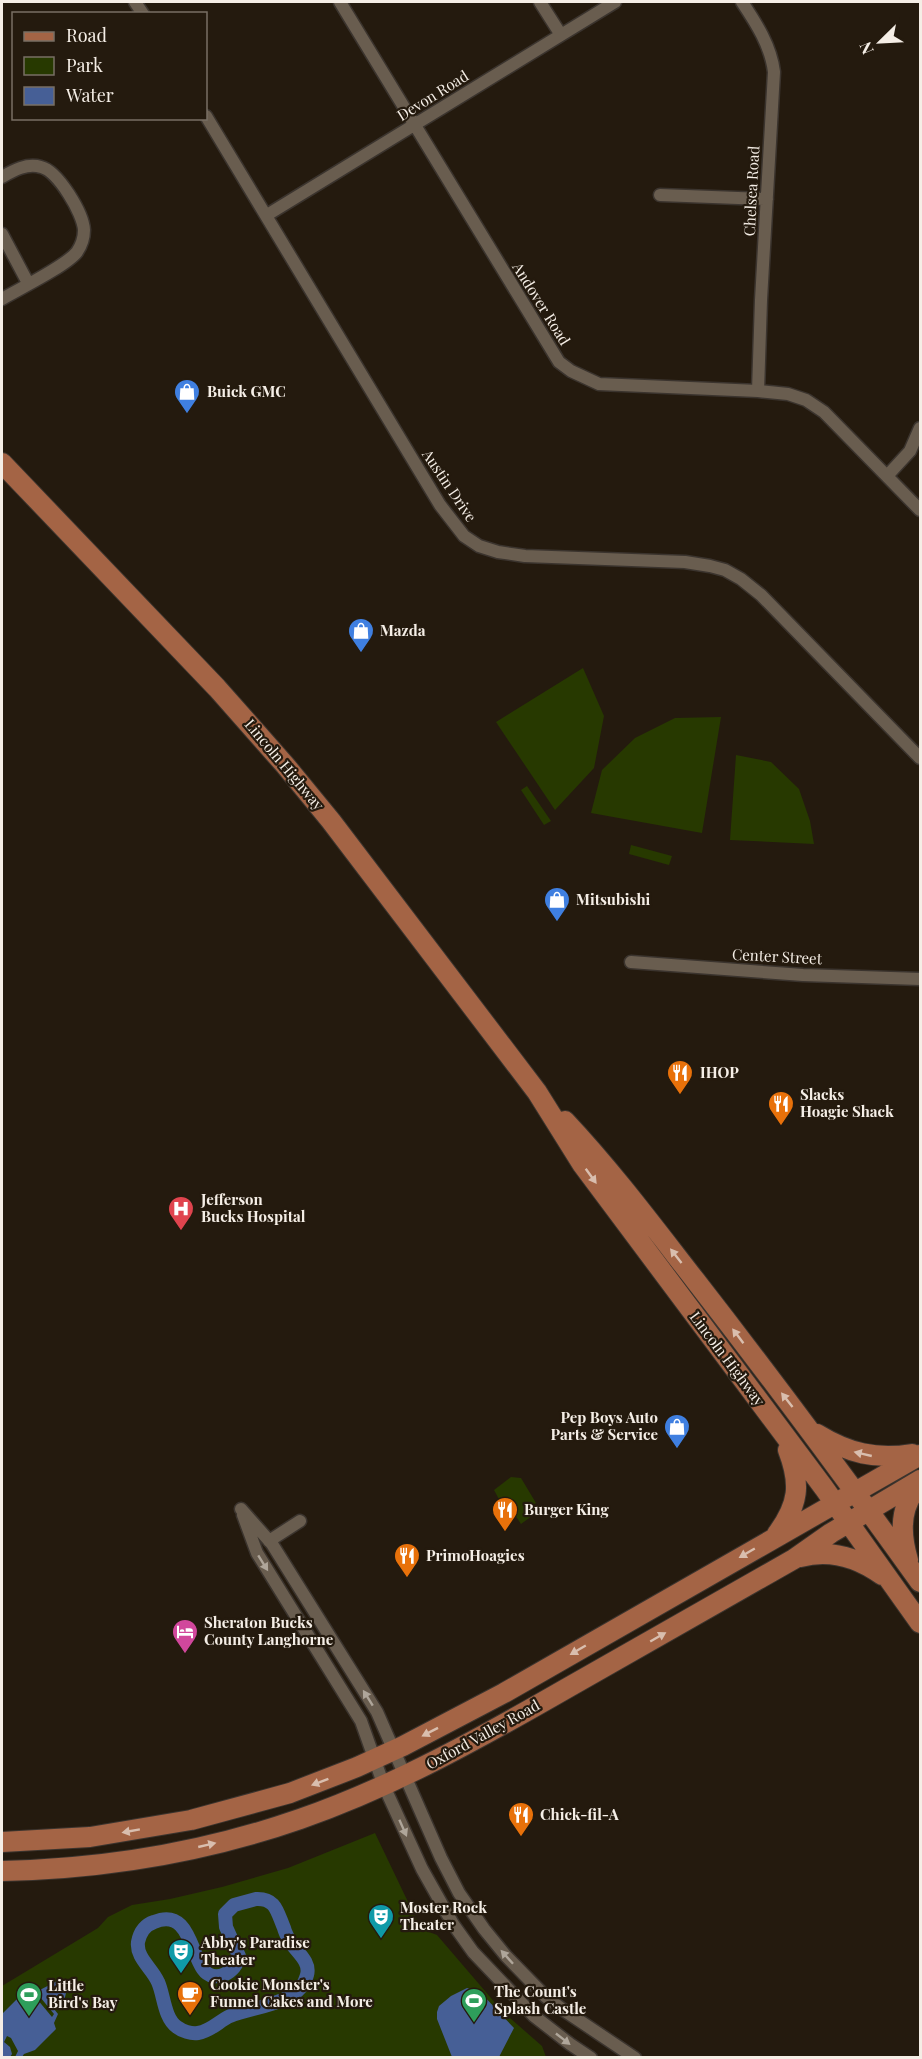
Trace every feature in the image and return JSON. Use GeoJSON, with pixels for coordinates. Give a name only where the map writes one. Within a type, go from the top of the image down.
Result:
{"type":"FeatureCollection","features":[{"type":"Feature","properties":{"kind":"main road","name":"Lincoln Highway"},"geometry":{"type":"LineString","coordinates":[[2,463],[169,637],[285,765],[402,912],[537,1092],[582,1164],[921,1623]]}},
{"type":"Feature","properties":{"kind":"main road","name":"Lincoln Highway"},"geometry":{"type":"LineString","coordinates":[[537,1092],[596,1153],[810,1429],[915,1575]]}},
{"type":"Feature","properties":{"kind":"main road"},"geometry":{"type":"LineString","coordinates":[[774,1537],[788,1519],[797,1491],[794,1465],[779,1428]]}},
{"type":"Feature","properties":{"kind":"main road"},"geometry":{"type":"LineString","coordinates":[[810,1429],[844,1449],[862,1454],[896,1457],[921,1454]]}},
{"type":"Feature","properties":{"kind":"main road","name":"Oxford Valley Road"},"geometry":{"type":"LineString","coordinates":[[2,1842],[90,1837],[191,1820],[290,1793],[374,1760],[504,1693],[921,1454]]}},
{"type":"Feature","properties":{"kind":"main road"},"geometry":{"type":"LineString","coordinates":[[915,1575],[902,1532],[907,1503],[921,1482]]}},
{"type":"Feature","properties":{"kind":"main road","name":"Oxford Valley Road"},"geometry":{"type":"LineString","coordinates":[[2,1871],[93,1865],[197,1848],[299,1820],[384,1786],[489,1733],[794,1559],[848,1522],[921,1482]]}},
{"type":"Feature","properties":{"kind":"main road"},"geometry":{"type":"LineString","coordinates":[[794,1559],[812,1554],[843,1556],[870,1567],[891,1582]]}},
{"type":"Feature","properties":{"kind":"street","name":"Andover Road"},"geometry":{"type":"LineString","coordinates":[[340,2],[559,362],[571,371],[599,384],[758,390],[788,394],[816,405],[921,510]]}},
{"type":"Feature","properties":{"kind":"street"},"geometry":{"type":"LineString","coordinates":[[540,2],[561,35]]}},
{"type":"Feature","properties":{"kind":"street","name":"Devon Road"},"geometry":{"type":"LineString","coordinates":[[267,215],[615,2]]}},
{"type":"Feature","properties":{"kind":"street","name":"Chelsea Road"},"geometry":{"type":"LineString","coordinates":[[742,2],[763,36],[773,58],[774,72],[758,390]]}},
{"type":"Feature","properties":{"kind":"street","name":"Austin Drive"},"geometry":{"type":"LineString","coordinates":[[207,118],[440,505],[464,536],[479,546],[507,554],[685,562],[725,570],[741,579],[761,596],[921,758]]}},
{"type":"Feature","properties":{"kind":"street"},"geometry":{"type":"LineString","coordinates":[[2,177],[24,166],[40,166],[47,169],[62,184],[79,214],[84,229],[81,244],[72,257],[2,299]]}},
{"type":"Feature","properties":{"kind":"street"},"geometry":{"type":"LineString","coordinates":[[660,195],[767,198]]}},
{"type":"Feature","properties":{"kind":"street"},"geometry":{"type":"LineString","coordinates":[[2,234],[28,283]]}},
{"type":"Feature","properties":{"kind":"street"},"geometry":{"type":"LineString","coordinates":[[887,476],[910,451],[921,428]]}},
{"type":"Feature","properties":{"kind":"street","name":"Center Street"},"geometry":{"type":"LineString","coordinates":[[631,962],[802,975],[921,979]]}},
{"type":"Feature","properties":{"kind":"street"},"geometry":{"type":"LineString","coordinates":[[591,2058],[534,2016],[513,1995],[468,1945],[431,1888],[384,1786],[361,1721],[257,1553],[241,1509],[269,1541],[377,1712],[450,1876],[472,1912],[499,1947],[546,1997],[635,2058]]}},
{"type":"Feature","properties":{"kind":"street"},"geometry":{"type":"LineString","coordinates":[[269,1541],[300,1521]]}},
{"type":"Feature","properties":{"kind":"green space"},"geometry":{"type":"Polygon","coordinates":[[[583,668],[604,716],[594,768],[555,810],[496,722],[583,668]]]}},
{"type":"Feature","properties":{"kind":"green space"},"geometry":{"type":"Polygon","coordinates":[[[721,717],[702,833],[591,813],[602,770],[635,738],[675,718],[721,717]]]}},
{"type":"Feature","properties":{"kind":"green space"},"geometry":{"type":"Polygon","coordinates":[[[736,755],[771,762],[799,789],[810,821],[814,844],[730,840],[736,755]]]}},
{"type":"Feature","properties":{"kind":"green space"},"geometry":{"type":"Polygon","coordinates":[[[527,786],[551,821],[544,825],[521,790],[527,786]]]}},
{"type":"Feature","properties":{"kind":"green space"},"geometry":{"type":"Polygon","coordinates":[[[631,845],[672,856],[669,865],[629,854],[631,845]]]}},
{"type":"Feature","properties":{"kind":"green space"},"geometry":{"type":"Polygon","coordinates":[[[511,1477],[521,1478],[536,1503],[528,1508],[532,1516],[521,1524],[515,1515],[509,1518],[494,1490],[511,1477]]]}},
{"type":"Feature","properties":{"kind":"green space"},"geometry":{"type":"Polygon","coordinates":[[[375,1833],[421,1929],[437,1935],[503,2012],[542,2046],[546,2057],[2,2057],[2,1986],[98,1928],[108,1917],[132,1905],[222,1887],[288,1868],[375,1833]]]}},
{"type":"Feature","properties":{"kind":"water","name":"Little Bird's Bay"},"geometry":{"type":"Polygon","coordinates":[[[59,1980],[65,1982],[67,1989],[64,2001],[52,2003],[58,2014],[54,2023],[56,2029],[35,2050],[22,2057],[15,2057],[18,2051],[11,2038],[7,2036],[4,2042],[10,2047],[12,2054],[10,2057],[2,2057],[2,2014],[17,1999],[37,1999],[52,2017],[54,2014],[36,1992],[59,1980]]]}},
{"type":"Feature","properties":{"kind":"water","name":"The Count's Splash Castle"},"geometry":{"type":"Polygon","coordinates":[[[467,1988],[481,1993],[514,2028],[499,2057],[452,2057],[437,2019],[437,2012],[439,2006],[451,1996],[467,1988]]]}},
{"type":"Feature","properties":{"kind":"waterway"},"geometry":{"type":"LineString","coordinates":[[256,1899],[268,1901],[275,1907],[289,1940],[305,1961],[308,1970],[303,1985],[286,1999],[230,2016],[203,2032],[192,2033],[179,2028],[169,2018],[158,1982],[139,1953],[138,1942],[142,1932],[154,1922],[165,1919],[174,1921],[186,1933],[203,1969],[213,1976],[224,1975],[234,1967],[239,1956],[226,1927],[225,1914],[234,1905],[256,1899]]}},
{"type":"Feature","properties":{"kind":"place","name":"Buick GMC"},"geometry":{"type":"Point","coordinates":[187,415]}},
{"type":"Feature","properties":{"kind":"place","name":"Mazda"},"geometry":{"type":"Point","coordinates":[361,654]}},
{"type":"Feature","properties":{"kind":"place","name":"Mitsubishi"},"geometry":{"type":"Point","coordinates":[557,923]}},
{"type":"Feature","properties":{"kind":"place","name":"IHOP"},"geometry":{"type":"Point","coordinates":[680,1096]}},
{"type":"Feature","properties":{"kind":"place","name":"Slacks Hoagie Shack"},"geometry":{"type":"Point","coordinates":[781,1127]}},
{"type":"Feature","properties":{"kind":"place","name":"Jefferson Bucks Hospital"},"geometry":{"type":"Point","coordinates":[181,1232]}},
{"type":"Feature","properties":{"kind":"place","name":"Pep Boys Auto Parts & Service"},"geometry":{"type":"Point","coordinates":[677,1450]}},
{"type":"Feature","properties":{"kind":"place","name":"Burger King"},"geometry":{"type":"Point","coordinates":[505,1533]}},
{"type":"Feature","properties":{"kind":"place","name":"PrimoHoagies"},"geometry":{"type":"Point","coordinates":[407,1579]}},
{"type":"Feature","properties":{"kind":"place","name":"Sheraton Bucks County Langhorne"},"geometry":{"type":"Point","coordinates":[185,1655]}},
{"type":"Feature","properties":{"kind":"place","name":"Chick-fil-A"},"geometry":{"type":"Point","coordinates":[521,1838]}},
{"type":"Feature","properties":{"kind":"place","name":"Moster Rock Theater"},"geometry":{"type":"Point","coordinates":[381,1940]}},
{"type":"Feature","properties":{"kind":"place","name":"Abby's Paradise Theater"},"geometry":{"type":"Point","coordinates":[181,1975]}},
{"type":"Feature","properties":{"kind":"place","name":"Cookie Monster's Funnel Cakes and More"},"geometry":{"type":"Point","coordinates":[190,2017]}},
{"type":"Feature","properties":{"kind":"place","name":"Little Bird's Bay"},"geometry":{"type":"Point","coordinates":[29,2018]}},
{"type":"Feature","properties":{"kind":"place","name":"The Count's Splash Castle"},"geometry":{"type":"Point","coordinates":[474,2024]}}]}
